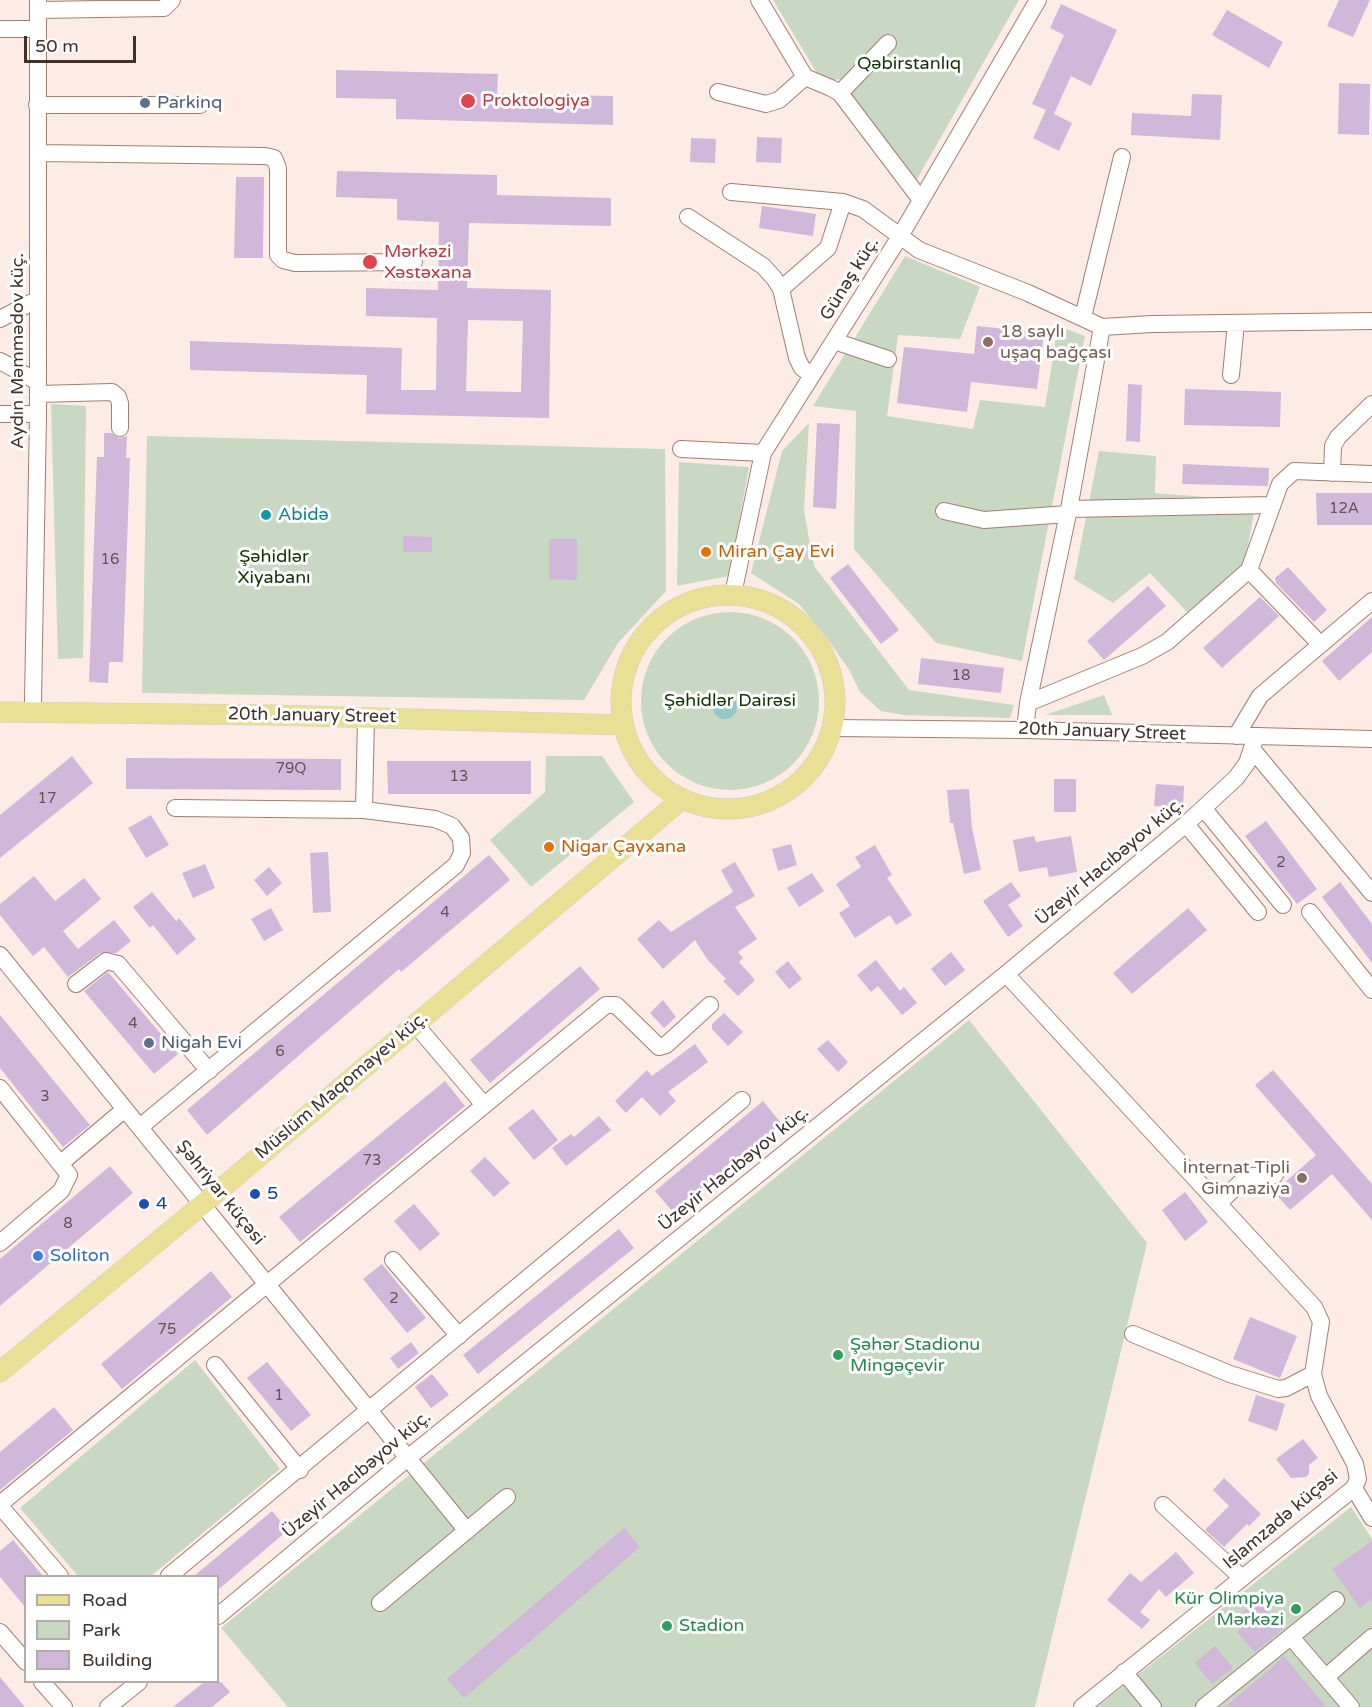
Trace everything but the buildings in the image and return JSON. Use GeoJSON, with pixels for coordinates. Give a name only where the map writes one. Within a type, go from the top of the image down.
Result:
{"type":"FeatureCollection","features":[{"type":"Feature","properties":{"kind":"main road"},"geometry":{"type":"LineString","coordinates":[[733,594],[768,602],[792,615],[807,629],[820,646],[834,686],[835,707],[832,728],[825,748],[800,782],[764,803],[723,809],[702,806],[682,799],[665,789],[638,761],[623,725],[620,706],[625,671],[640,639],[665,614],[697,598],[733,594]]}},
{"type":"Feature","properties":{"kind":"main road","name":"20th January Street"},"geometry":{"type":"LineString","coordinates":[[3,715],[366,718],[623,725]]}},
{"type":"Feature","properties":{"kind":"main road","name":"Müslüm Maqomayev küç."},"geometry":{"type":"LineString","coordinates":[[0,1372],[203,1204],[682,799]]}},
{"type":"Feature","properties":{"kind":"street"},"geometry":{"type":"LineString","coordinates":[[38,5],[164,8],[172,0]]}},
{"type":"Feature","properties":{"kind":"street"},"geometry":{"type":"LineString","coordinates":[[759,0],[805,77],[840,93],[921,200]]}},
{"type":"Feature","properties":{"kind":"street","name":"Günəş küç."},"geometry":{"type":"LineString","coordinates":[[733,594],[763,453],[899,238],[1038,0]]}},
{"type":"Feature","properties":{"kind":"street","name":"Aydın Məmmədov küç."},"geometry":{"type":"LineString","coordinates":[[33,702],[38,414],[38,5]]}},
{"type":"Feature","properties":{"kind":"street"},"geometry":{"type":"LineString","coordinates":[[0,29],[38,29]]}},
{"type":"Feature","properties":{"kind":"street"},"geometry":{"type":"LineString","coordinates":[[840,93],[888,43]]}},
{"type":"Feature","properties":{"kind":"street"},"geometry":{"type":"LineString","coordinates":[[718,92],[766,104],[779,100],[805,77]]}},
{"type":"Feature","properties":{"kind":"street"},"geometry":{"type":"LineString","coordinates":[[37,105],[200,105]]}},
{"type":"Feature","properties":{"kind":"street"},"geometry":{"type":"LineString","coordinates":[[38,153],[265,156],[274,158],[278,168],[278,255],[283,260],[296,263],[414,262]]}},
{"type":"Feature","properties":{"kind":"street"},"geometry":{"type":"LineString","coordinates":[[1083,317],[1122,157]]}},
{"type":"Feature","properties":{"kind":"street"},"geometry":{"type":"LineString","coordinates":[[731,192],[843,201],[863,209],[899,238],[919,250],[1083,317],[1102,327],[1372,321]]}},
{"type":"Feature","properties":{"kind":"street"},"geometry":{"type":"LineString","coordinates":[[781,290],[828,248],[843,201]]}},
{"type":"Feature","properties":{"kind":"street"},"geometry":{"type":"LineString","coordinates":[[688,217],[763,266],[781,290],[796,358],[802,368],[812,375]]}},
{"type":"Feature","properties":{"kind":"street"},"geometry":{"type":"LineString","coordinates":[[0,319],[38,299]]}},
{"type":"Feature","properties":{"kind":"street"},"geometry":{"type":"LineString","coordinates":[[1231,375],[1236,323]]}},
{"type":"Feature","properties":{"kind":"street"},"geometry":{"type":"LineString","coordinates":[[1025,730],[1028,704],[1069,511],[1102,327]]}},
{"type":"Feature","properties":{"kind":"street"},"geometry":{"type":"LineString","coordinates":[[834,341],[888,358]]}},
{"type":"Feature","properties":{"kind":"street"},"geometry":{"type":"LineString","coordinates":[[0,361],[38,388],[112,392],[118,397],[120,403],[120,428]]}},
{"type":"Feature","properties":{"kind":"street"},"geometry":{"type":"LineString","coordinates":[[1332,474],[1333,446],[1338,437],[1372,404]]}},
{"type":"Feature","properties":{"kind":"street"},"geometry":{"type":"LineString","coordinates":[[0,414],[38,414]]}},
{"type":"Feature","properties":{"kind":"street"},"geometry":{"type":"LineString","coordinates":[[681,449],[763,453]]}},
{"type":"Feature","properties":{"kind":"street"},"geometry":{"type":"LineString","coordinates":[[1028,704],[1114,668],[1167,642],[1249,570],[1280,484],[1294,471],[1372,474]]}},
{"type":"Feature","properties":{"kind":"street"},"geometry":{"type":"LineString","coordinates":[[944,511],[984,520],[1069,511],[1271,505]]}},
{"type":"Feature","properties":{"kind":"street"},"geometry":{"type":"LineString","coordinates":[[1249,570],[1320,644]]}},
{"type":"Feature","properties":{"kind":"street"},"geometry":{"type":"LineString","coordinates":[[1236,736],[1260,696],[1372,601]]}},
{"type":"Feature","properties":{"kind":"street"},"geometry":{"type":"LineString","coordinates":[[364,810],[366,718]]}},
{"type":"Feature","properties":{"kind":"street","name":"20th January Street"},"geometry":{"type":"LineString","coordinates":[[832,728],[1025,730],[1236,736],[1254,743],[1372,740]]}},
{"type":"Feature","properties":{"kind":"street"},"geometry":{"type":"LineString","coordinates":[[1254,743],[1372,893]]}},
{"type":"Feature","properties":{"kind":"street","name":"Üzeyir Hacıbəyov küç."},"geometry":{"type":"LineString","coordinates":[[219,1615],[409,1457],[1006,974],[1204,809],[1236,778],[1247,763],[1254,743]]}},
{"type":"Feature","properties":{"kind":"street"},"geometry":{"type":"LineString","coordinates":[[140,1127],[456,865],[462,853],[461,838],[452,826],[435,819],[364,810],[175,808]]}},
{"type":"Feature","properties":{"kind":"street"},"geometry":{"type":"LineString","coordinates":[[1204,809],[1283,905]]}},
{"type":"Feature","properties":{"kind":"street"},"geometry":{"type":"LineString","coordinates":[[1186,824],[1258,912]]}},
{"type":"Feature","properties":{"kind":"street"},"geometry":{"type":"LineString","coordinates":[[1310,912],[1372,990]]}},
{"type":"Feature","properties":{"kind":"street","name":"Şəhriyar küçəsi"},"geometry":{"type":"LineString","coordinates":[[0,955],[467,1530]]}},
{"type":"Feature","properties":{"kind":"street"},"geometry":{"type":"LineString","coordinates":[[76,984],[106,961],[118,964],[208,1071]]}},
{"type":"Feature","properties":{"kind":"street"},"geometry":{"type":"LineString","coordinates":[[1006,974],[1314,1307],[1321,1322],[1313,1374],[1286,1388],[1278,1389],[1230,1374],[1133,1334]]}},
{"type":"Feature","properties":{"kind":"street"},"geometry":{"type":"LineString","coordinates":[[59,1575],[0,1505],[606,1005],[616,1005],[659,1047],[666,1045],[710,1005]]}},
{"type":"Feature","properties":{"kind":"street"},"geometry":{"type":"LineString","coordinates":[[415,1024],[484,1105]]}},
{"type":"Feature","properties":{"kind":"street"},"geometry":{"type":"LineString","coordinates":[[0,1088],[69,1175],[61,1191],[0,1243]]}},
{"type":"Feature","properties":{"kind":"street"},"geometry":{"type":"LineString","coordinates":[[170,1575],[300,1470],[742,1100]]}},
{"type":"Feature","properties":{"kind":"street"},"geometry":{"type":"LineString","coordinates":[[61,1163],[125,1108]]}},
{"type":"Feature","properties":{"kind":"street"},"geometry":{"type":"LineString","coordinates":[[1219,1203],[1241,1182],[1252,1176],[1275,1175]]}},
{"type":"Feature","properties":{"kind":"street"},"geometry":{"type":"LineString","coordinates":[[393,1260],[459,1336]]}},
{"type":"Feature","properties":{"kind":"street"},"geometry":{"type":"LineString","coordinates":[[215,1365],[300,1470]]}},
{"type":"Feature","properties":{"kind":"street","name":"Islamzadə küçəsi"},"geometry":{"type":"LineString","coordinates":[[1082,1707],[1354,1488],[1358,1479],[1355,1464],[1319,1396],[1313,1374]]}},
{"type":"Feature","properties":{"kind":"street"},"geometry":{"type":"LineString","coordinates":[[1354,1488],[1372,1518]]}},
{"type":"Feature","properties":{"kind":"street"},"geometry":{"type":"LineString","coordinates":[[380,1603],[507,1497]]}},
{"type":"Feature","properties":{"kind":"street"},"geometry":{"type":"LineString","coordinates":[[1163,1505],[1242,1578]]}},
{"type":"Feature","properties":{"kind":"street"},"geometry":{"type":"LineString","coordinates":[[1204,1707],[1336,1600]]}},
{"type":"Feature","properties":{"kind":"street"},"geometry":{"type":"LineString","coordinates":[[0,1632],[24,1660]]}},
{"type":"Feature","properties":{"kind":"street"},"geometry":{"type":"LineString","coordinates":[[1292,1637],[1351,1707]]}},
{"type":"Feature","properties":{"kind":"street"},"geometry":{"type":"LineString","coordinates":[[1326,1677],[1372,1637]]}},
{"type":"Feature","properties":{"kind":"street"},"geometry":{"type":"LineString","coordinates":[[1125,1672],[1153,1707]]}},
{"type":"Feature","properties":{"kind":"street"},"geometry":{"type":"LineString","coordinates":[[43,1683],[64,1707]]}},
{"type":"Feature","properties":{"kind":"street"},"geometry":{"type":"LineString","coordinates":[[108,1707],[138,1683]]}},
{"type":"Feature","properties":{"kind":"green space","name":"Qəbirstanlıq"},"geometry":{"type":"Polygon","coordinates":[[[773,0],[1019,0],[916,181],[839,79],[823,83],[773,0]]]}},
{"type":"Feature","properties":{"kind":"green space"},"geometry":{"type":"Polygon","coordinates":[[[905,256],[980,287],[960,339],[898,335],[887,416],[973,429],[980,400],[1045,407],[1058,326],[1085,336],[1022,661],[936,643],[854,549],[856,411],[813,406],[905,256]]]}},
{"type":"Feature","properties":{"kind":"green space"},"geometry":{"type":"Polygon","coordinates":[[[51,404],[86,406],[83,658],[58,659],[51,404]]]}},
{"type":"Feature","properties":{"kind":"green space"},"geometry":{"type":"Polygon","coordinates":[[[809,423],[804,511],[814,566],[909,690],[1014,705],[1010,718],[904,715],[881,711],[860,692],[850,671],[799,604],[751,573],[782,451],[809,423]]]}},
{"type":"Feature","properties":{"kind":"green space","name":"Şəhidlər Xiyabanı"},"geometry":{"type":"Polygon","coordinates":[[[147,436],[665,449],[666,591],[618,643],[584,700],[142,693],[147,436]]]}},
{"type":"Feature","properties":{"kind":"green space"},"geometry":{"type":"Polygon","coordinates":[[[1099,451],[1156,456],[1155,493],[1256,501],[1244,568],[1187,612],[1150,573],[1113,603],[1074,579],[1099,451]]]}},
{"type":"Feature","properties":{"kind":"green space"},"geometry":{"type":"Polygon","coordinates":[[[679,462],[749,467],[729,576],[677,586],[679,462]]]}},
{"type":"Feature","properties":{"kind":"green space","name":"Şəhidlər Dairəsi"},"geometry":{"type":"Polygon","coordinates":[[[730,612],[764,619],[793,638],[812,667],[819,701],[812,735],[793,764],[764,783],[730,790],[696,783],[667,764],[648,735],[641,701],[648,667],[667,638],[696,619],[730,612]]]}},
{"type":"Feature","properties":{"kind":"green space"},"geometry":{"type":"Polygon","coordinates":[[[1104,695],[1112,715],[1045,715],[1104,695]]]}},
{"type":"Feature","properties":{"kind":"green space"},"geometry":{"type":"Polygon","coordinates":[[[546,756],[602,756],[634,802],[531,887],[490,840],[545,792],[546,756]]]}},
{"type":"Feature","properties":{"kind":"green space","name":"Şəhər Stadionu Mingəçevir"},"geometry":{"type":"Polygon","coordinates":[[[969,1020],[1147,1243],[1035,1707],[288,1707],[221,1628],[969,1020]]]}},
{"type":"Feature","properties":{"kind":"green space"},"geometry":{"type":"Polygon","coordinates":[[[195,1360],[280,1469],[152,1575],[77,1575],[20,1508],[195,1360]]]}},
{"type":"Feature","properties":{"kind":"green space","name":"Kür Olimpiya Mərkəzi"},"geometry":{"type":"Polygon","coordinates":[[[1351,1507],[1372,1539],[1372,1707],[1097,1707],[1351,1507]]]}},
{"type":"Feature","properties":{"kind":"water"},"geometry":{"type":"Polygon","coordinates":[[[725,695],[734,698],[737,707],[734,716],[725,719],[716,716],[713,707],[716,698],[725,695]]]}},
{"type":"Feature","properties":{"kind":"place","name":"Proktologiya"},"geometry":{"type":"Point","coordinates":[468,101]}},
{"type":"Feature","properties":{"kind":"place","name":"Parkinq"},"geometry":{"type":"Point","coordinates":[145,103]}},
{"type":"Feature","properties":{"kind":"place","name":"Mərkəzi Xəstəxana"},"geometry":{"type":"Point","coordinates":[370,262]}},
{"type":"Feature","properties":{"kind":"place","name":"18 saylı uşaq bağçası"},"geometry":{"type":"Point","coordinates":[988,342]}},
{"type":"Feature","properties":{"kind":"place","name":"Abidə"},"geometry":{"type":"Point","coordinates":[266,515]}},
{"type":"Feature","properties":{"kind":"place","name":"Miran Çay Evi"},"geometry":{"type":"Point","coordinates":[706,552]}},
{"type":"Feature","properties":{"kind":"place","name":"Nigar Çayxana"},"geometry":{"type":"Point","coordinates":[549,847]}},
{"type":"Feature","properties":{"kind":"place","name":"Nigah Evi"},"geometry":{"type":"Point","coordinates":[149,1043]}},
{"type":"Feature","properties":{"kind":"place","name":"İnternat Tipli Gimnaziya"},"geometry":{"type":"Point","coordinates":[1302,1178]}},
{"type":"Feature","properties":{"kind":"place","name":"5"},"geometry":{"type":"Point","coordinates":[255,1194]}},
{"type":"Feature","properties":{"kind":"place","name":"4"},"geometry":{"type":"Point","coordinates":[144,1204]}},
{"type":"Feature","properties":{"kind":"place","name":"Soliton"},"geometry":{"type":"Point","coordinates":[38,1256]}},
{"type":"Feature","properties":{"kind":"place","name":"Şəhər Stadionu Mingəçevir"},"geometry":{"type":"Point","coordinates":[838,1355]}},
{"type":"Feature","properties":{"kind":"place","name":"Kür Olimpiya Mərkəzi"},"geometry":{"type":"Point","coordinates":[1296,1609]}},
{"type":"Feature","properties":{"kind":"place","name":"Stadion"},"geometry":{"type":"Point","coordinates":[667,1626]}}]}
